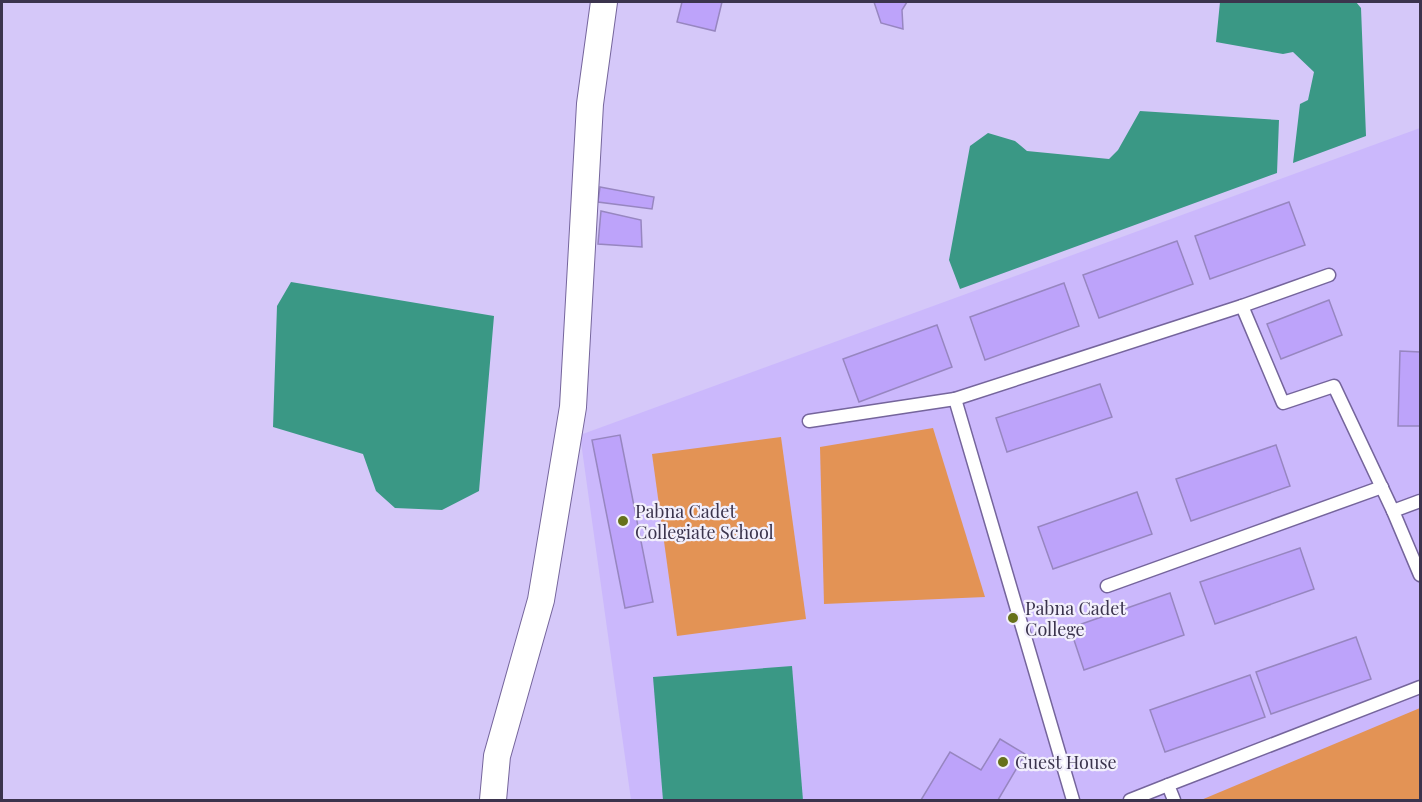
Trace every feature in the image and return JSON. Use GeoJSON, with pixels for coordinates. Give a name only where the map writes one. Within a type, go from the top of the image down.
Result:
{"type":"FeatureCollection","features":[{"type":"Feature","properties":{"kind":"street"},"geometry":{"type":"LineString","coordinates":[[493,801],[497,756],[541,600],[573,407],[590,104],[604,2]]}},
{"type":"Feature","properties":{"kind":"lane"},"geometry":{"type":"LineString","coordinates":[[809,421],[955,399],[1242,306],[1329,275]]}},
{"type":"Feature","properties":{"kind":"lane"},"geometry":{"type":"LineString","coordinates":[[1242,306],[1283,403],[1334,386],[1420,574]]}},
{"type":"Feature","properties":{"kind":"lane"},"geometry":{"type":"LineString","coordinates":[[955,399],[1073,801]]}},
{"type":"Feature","properties":{"kind":"lane"},"geometry":{"type":"LineString","coordinates":[[1107,586],[1382,487]]}},
{"type":"Feature","properties":{"kind":"lane"},"geometry":{"type":"LineString","coordinates":[[1393,511],[1420,501]]}},
{"type":"Feature","properties":{"kind":"lane"},"geometry":{"type":"LineString","coordinates":[[1130,801],[1420,687]]}},
{"type":"Feature","properties":{"kind":"lane"},"geometry":{"type":"LineString","coordinates":[[1168,786],[1174,801]]}},
{"type":"Feature","properties":{"kind":"shaded area"},"geometry":{"type":"Polygon","coordinates":[[[1220,2],[1356,2],[1361,8],[1366,136],[1293,163],[1300,104],[1308,100],[1314,72],[1293,52],[1283,54],[1216,42],[1220,2]]]}},
{"type":"Feature","properties":{"kind":"shaded area"},"geometry":{"type":"Polygon","coordinates":[[[1140,111],[1279,120],[1277,173],[960,289],[949,260],[970,146],[988,133],[1015,141],[1027,151],[1109,159],[1118,150],[1140,111]]]}},
{"type":"Feature","properties":{"kind":"shaded area","name":"Pabna Cadet College"},"geometry":{"type":"Polygon","coordinates":[[[1420,128],[1420,800],[631,800],[580,435],[1420,128]]]}},
{"type":"Feature","properties":{"kind":"shaded area"},"geometry":{"type":"Polygon","coordinates":[[[291,282],[494,316],[479,491],[442,510],[395,508],[376,491],[363,454],[273,427],[277,306],[291,282]]]}},
{"type":"Feature","properties":{"kind":"shaded area"},"geometry":{"type":"Polygon","coordinates":[[[933,428],[985,597],[824,604],[820,447],[933,428]]]}},
{"type":"Feature","properties":{"kind":"shaded area"},"geometry":{"type":"Polygon","coordinates":[[[781,437],[806,619],[677,636],[652,454],[781,437]]]}},
{"type":"Feature","properties":{"kind":"shaded area"},"geometry":{"type":"Polygon","coordinates":[[[792,666],[803,800],[663,800],[653,677],[792,666]]]}},
{"type":"Feature","properties":{"kind":"shaded area"},"geometry":{"type":"Polygon","coordinates":[[[1420,708],[1420,800],[1201,800],[1420,708]]]}},
{"type":"Feature","properties":{"kind":"building"},"geometry":{"type":"Polygon","coordinates":[[[682,2],[722,2],[715,31],[677,22],[682,2]]]}},
{"type":"Feature","properties":{"kind":"building"},"geometry":{"type":"Polygon","coordinates":[[[874,2],[907,2],[902,10],[903,29],[881,23],[874,2]]]}},
{"type":"Feature","properties":{"kind":"building"},"geometry":{"type":"Polygon","coordinates":[[[600,187],[654,197],[652,209],[598,202],[600,187]]]}},
{"type":"Feature","properties":{"kind":"building"},"geometry":{"type":"Polygon","coordinates":[[[1289,202],[1305,245],[1210,279],[1195,236],[1289,202]]]}},
{"type":"Feature","properties":{"kind":"building"},"geometry":{"type":"Polygon","coordinates":[[[601,211],[641,220],[642,247],[598,244],[601,211]]]}},
{"type":"Feature","properties":{"kind":"building"},"geometry":{"type":"Polygon","coordinates":[[[1177,241],[1193,284],[1099,318],[1083,275],[1177,241]]]}},
{"type":"Feature","properties":{"kind":"building"},"geometry":{"type":"Polygon","coordinates":[[[1064,283],[1079,326],[985,360],[970,317],[1064,283]]]}},
{"type":"Feature","properties":{"kind":"building"},"geometry":{"type":"Polygon","coordinates":[[[1329,300],[1342,335],[1281,359],[1267,324],[1329,300]]]}},
{"type":"Feature","properties":{"kind":"building"},"geometry":{"type":"Polygon","coordinates":[[[937,325],[952,367],[859,402],[843,359],[937,325]]]}},
{"type":"Feature","properties":{"kind":"building"},"geometry":{"type":"Polygon","coordinates":[[[1400,351],[1420,352],[1420,426],[1398,426],[1400,351]]]}},
{"type":"Feature","properties":{"kind":"building"},"geometry":{"type":"Polygon","coordinates":[[[1100,384],[1112,417],[1007,452],[996,418],[1100,384]]]}},
{"type":"Feature","properties":{"kind":"building","name":"Pabna Cadet Collegiate School"},"geometry":{"type":"Polygon","coordinates":[[[620,435],[653,602],[625,608],[592,440],[620,435]]]}},
{"type":"Feature","properties":{"kind":"building"},"geometry":{"type":"Polygon","coordinates":[[[1276,445],[1290,486],[1191,521],[1176,479],[1276,445]]]}},
{"type":"Feature","properties":{"kind":"building"},"geometry":{"type":"Polygon","coordinates":[[[1137,492],[1152,534],[1053,569],[1038,527],[1137,492]]]}},
{"type":"Feature","properties":{"kind":"building"},"geometry":{"type":"Polygon","coordinates":[[[1300,548],[1314,589],[1215,624],[1200,582],[1300,548]]]}},
{"type":"Feature","properties":{"kind":"building"},"geometry":{"type":"Polygon","coordinates":[[[1170,593],[1184,635],[1084,670],[1070,628],[1170,593]]]}},
{"type":"Feature","properties":{"kind":"building"},"geometry":{"type":"Polygon","coordinates":[[[1356,637],[1371,679],[1271,714],[1256,672],[1356,637]]]}},
{"type":"Feature","properties":{"kind":"building"},"geometry":{"type":"Polygon","coordinates":[[[1250,675],[1265,717],[1165,752],[1150,710],[1250,675]]]}},
{"type":"Feature","properties":{"kind":"building","name":"Guest House"},"geometry":{"type":"Polygon","coordinates":[[[1000,739],[1025,754],[998,800],[921,800],[950,752],[981,770],[1000,739]]]}},
{"type":"Feature","properties":{"kind":"place","name":"Pabna Cadet Collegiate School"},"geometry":{"type":"Point","coordinates":[623,521]}},
{"type":"Feature","properties":{"kind":"place","name":"Pabna Cadet College"},"geometry":{"type":"Point","coordinates":[1013,618]}},
{"type":"Feature","properties":{"kind":"place","name":"Guest House"},"geometry":{"type":"Point","coordinates":[1003,762]}}]}
